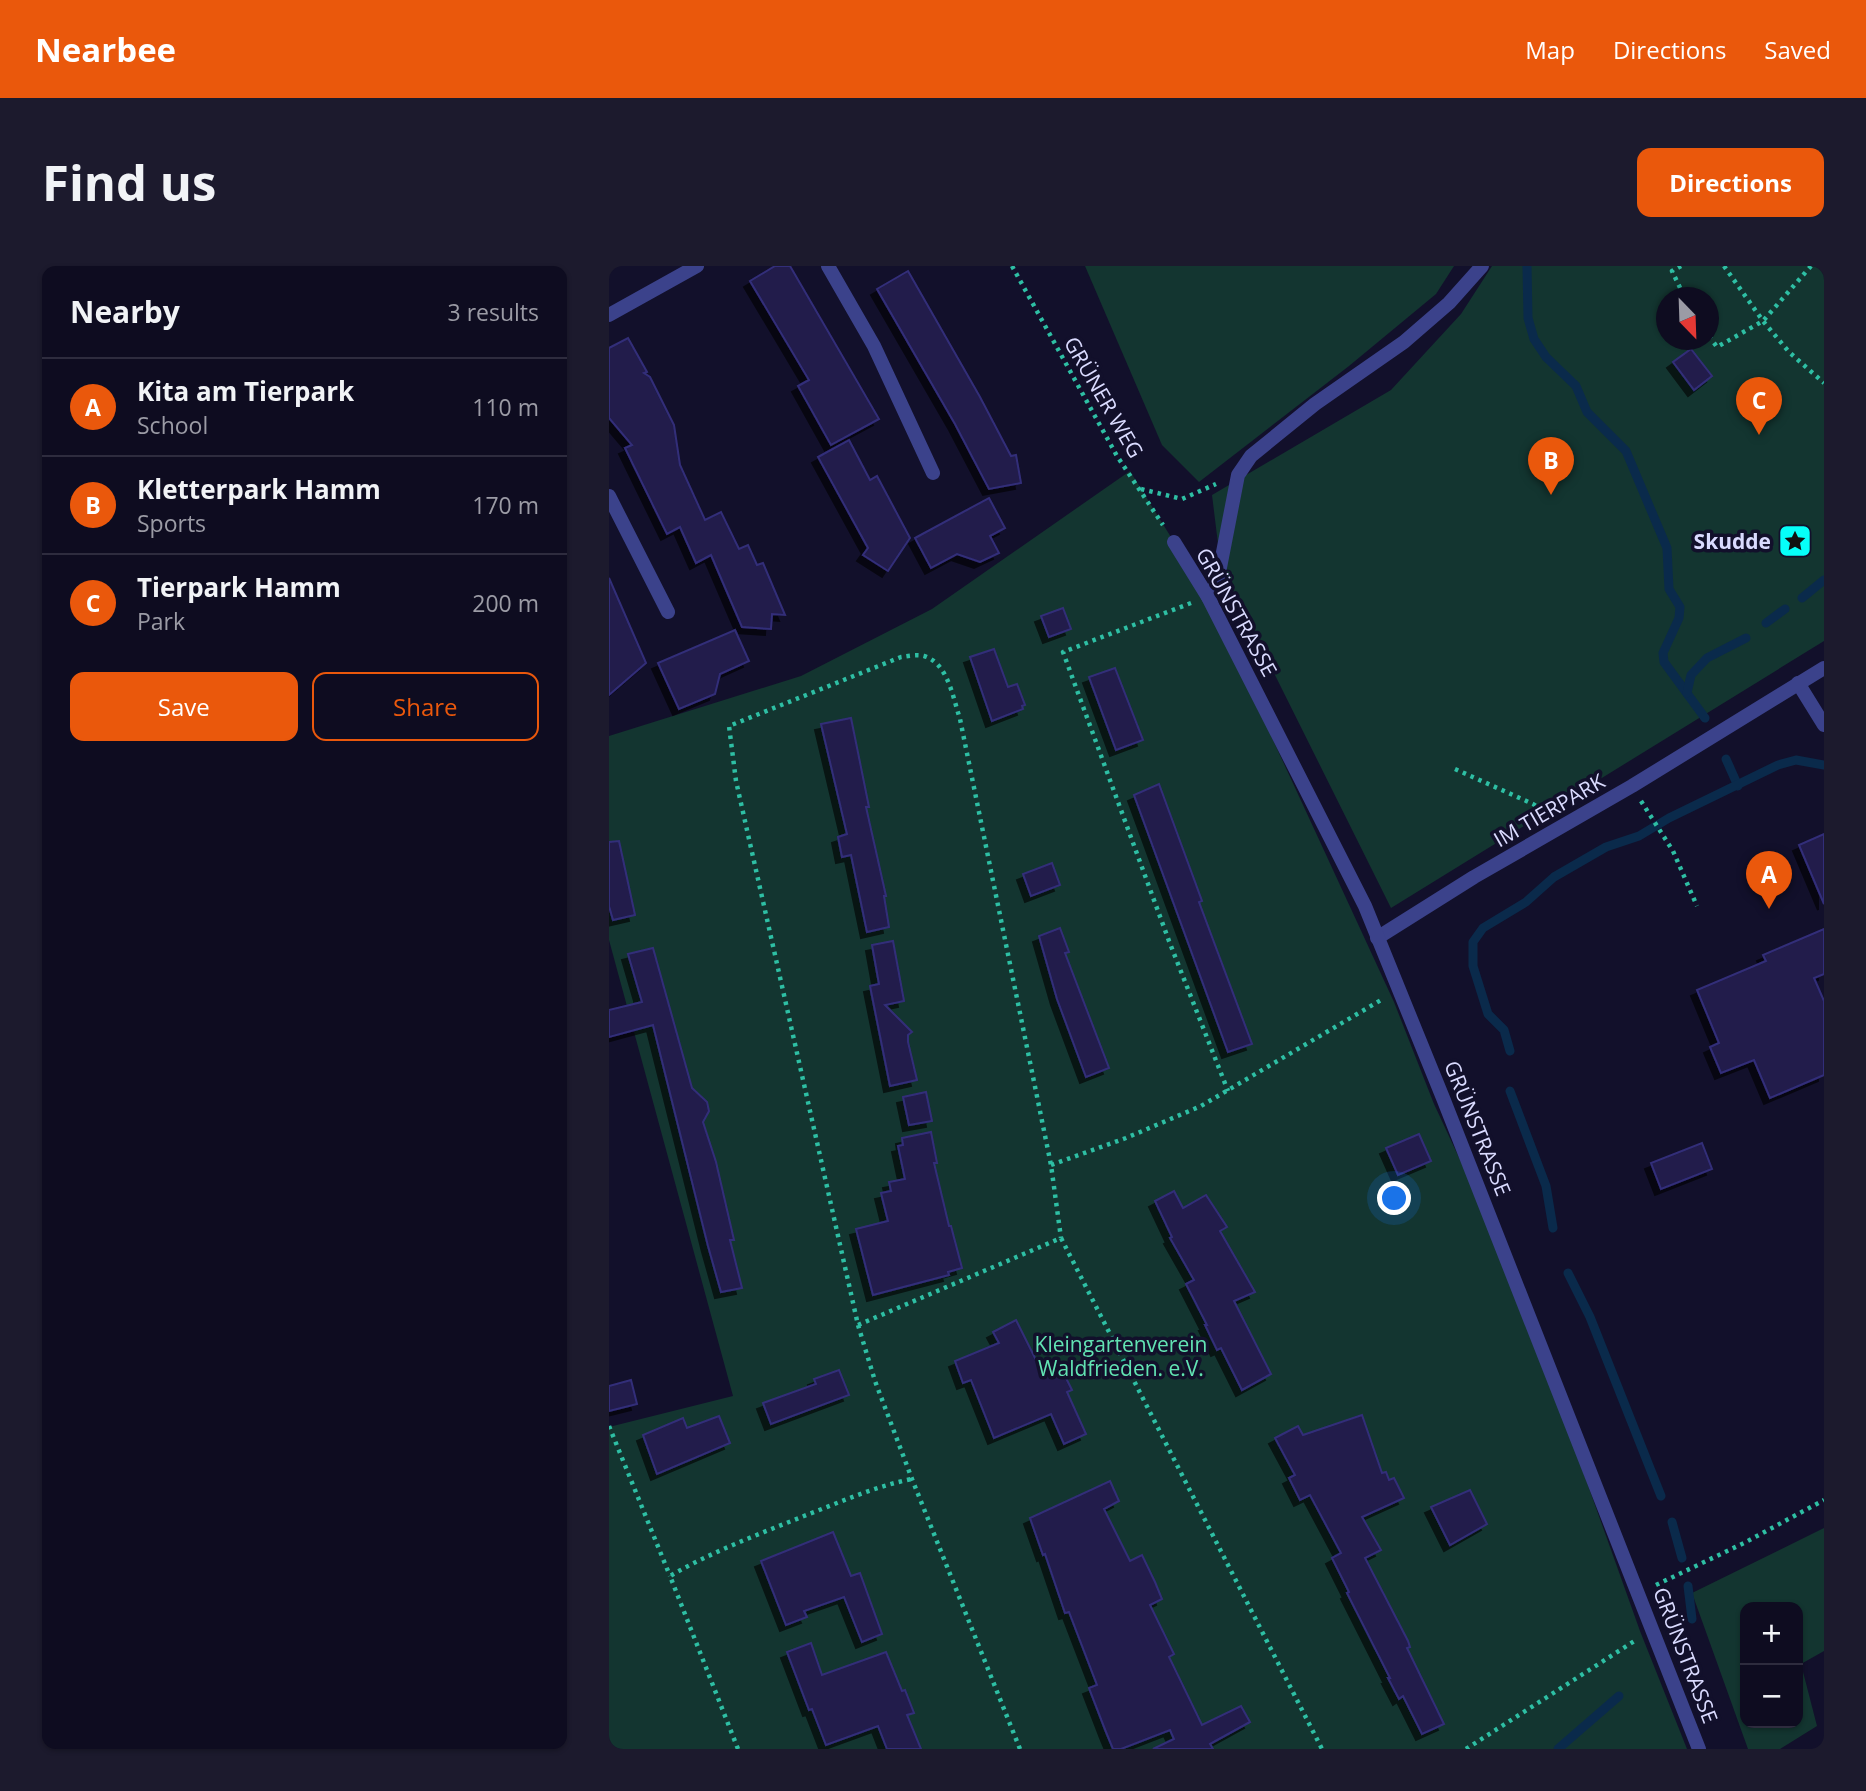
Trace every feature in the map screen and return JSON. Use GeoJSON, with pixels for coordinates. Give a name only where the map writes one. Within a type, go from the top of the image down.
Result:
{"type":"FeatureCollection","features":[{"type":"Feature","properties":{"kind":"street"},"geometry":{"type":"LineString","coordinates":[[609,315],[697,266]]}},
{"type":"Feature","properties":{"kind":"street"},"geometry":{"type":"LineString","coordinates":[[828,266],[874,346],[933,473]]}},
{"type":"Feature","properties":{"kind":"street"},"geometry":{"type":"LineString","coordinates":[[1208,597],[1217,583],[1238,475],[1251,456],[1315,404],[1404,342],[1449,303],[1482,266]]}},
{"type":"Feature","properties":{"kind":"street"},"geometry":{"type":"LineString","coordinates":[[609,496],[668,612]]}},
{"type":"Feature","properties":{"kind":"street","name":"GRÜNSTRASSE"},"geometry":{"type":"LineString","coordinates":[[1174,542],[1208,597],[1365,906],[1640,1593],[1699,1749]]}},
{"type":"Feature","properties":{"kind":"street","name":"IM TIERPARK"},"geometry":{"type":"LineString","coordinates":[[1377,938],[1632,786],[1824,667]]}},
{"type":"Feature","properties":{"kind":"street"},"geometry":{"type":"LineString","coordinates":[[1798,683],[1824,725]]}},
{"type":"Feature","properties":{"kind":"path","name":"GRÜNER WEG"},"geometry":{"type":"LineString","coordinates":[[1012,266],[1117,456],[1174,542]]}},
{"type":"Feature","properties":{"kind":"path"},"geometry":{"type":"LineString","coordinates":[[1680,287],[1672,271],[1681,266]]}},
{"type":"Feature","properties":{"kind":"path"},"geometry":{"type":"LineString","coordinates":[[1724,266],[1789,352],[1824,383]]}},
{"type":"Feature","properties":{"kind":"path"},"geometry":{"type":"LineString","coordinates":[[1719,346],[1763,321],[1811,266]]}},
{"type":"Feature","properties":{"kind":"path"},"geometry":{"type":"LineString","coordinates":[[1140,489],[1182,499],[1238,475]]}},
{"type":"Feature","properties":{"kind":"path"},"geometry":{"type":"LineString","coordinates":[[1208,597],[1063,652],[1169,942],[1228,1091]]}},
{"type":"Feature","properties":{"kind":"path"},"geometry":{"type":"LineString","coordinates":[[1020,1749],[912,1479],[875,1381],[858,1325],[736,781],[729,726],[901,657],[923,655],[936,662],[948,681],[960,719],[1051,1165],[1061,1238],[1322,1749]]}},
{"type":"Feature","properties":{"kind":"path"},"geometry":{"type":"LineString","coordinates":[[1455,769],[1533,804],[1564,825]]}},
{"type":"Feature","properties":{"kind":"path"},"geometry":{"type":"LineString","coordinates":[[1632,786],[1672,851],[1697,906]]}},
{"type":"Feature","properties":{"kind":"path"},"geometry":{"type":"LineString","coordinates":[[1051,1165],[1201,1106],[1330,1032],[1372,1004],[1401,991]]}},
{"type":"Feature","properties":{"kind":"path"},"geometry":{"type":"LineString","coordinates":[[858,1325],[1061,1238]]}},
{"type":"Feature","properties":{"kind":"path"},"geometry":{"type":"LineString","coordinates":[[609,1426],[738,1749]]}},
{"type":"Feature","properties":{"kind":"path"},"geometry":{"type":"LineString","coordinates":[[670,1576],[688,1565],[788,1522],[888,1484],[912,1479]]}},
{"type":"Feature","properties":{"kind":"path"},"geometry":{"type":"LineString","coordinates":[[1640,1593],[1744,1544],[1824,1500]]}},
{"type":"Feature","properties":{"kind":"path"},"geometry":{"type":"LineString","coordinates":[[1465,1749],[1630,1642],[1655,1633]]}},
{"type":"Feature","properties":{"kind":"green space"},"geometry":{"type":"Polygon","coordinates":[[[1085,266],[1454,266],[1436,294],[1349,366],[1199,482],[1162,445],[1085,266]]]}},
{"type":"Feature","properties":{"kind":"green space"},"geometry":{"type":"Polygon","coordinates":[[[1492,266],[1824,266],[1824,641],[1391,908],[1267,659],[1222,576],[1212,495],[1391,390],[1461,314],[1492,266]]]}},
{"type":"Feature","properties":{"kind":"green space","name":"Kleingartenverein Waldfrieden. e.V."},"geometry":{"type":"Polygon","coordinates":[[[1130,471],[1174,542],[1261,714],[1394,1002],[1434,1104],[1510,1267],[1640,1631],[1687,1749],[609,1749],[609,1427],[733,1396],[609,940],[609,736],[801,676],[932,609],[1130,471]]]}},
{"type":"Feature","properties":{"kind":"green space"},"geometry":{"type":"Polygon","coordinates":[[[1824,1528],[1824,1651],[1803,1663],[1803,1602],[1740,1602],[1740,1727],[1692,1593],[1824,1528]]]}},
{"type":"Feature","properties":{"kind":"green space"},"geometry":{"type":"Polygon","coordinates":[[[1803,1672],[1817,1726],[1780,1749],[1748,1749],[1740,1728],[1803,1728],[1803,1672]]]}},
{"type":"Feature","properties":{"kind":"building"},"geometry":{"type":"Polygon","coordinates":[[[775,266],[790,266],[879,419],[831,445],[798,386],[809,380],[750,281],[775,266]]]}},
{"type":"Feature","properties":{"kind":"building"},"geometry":{"type":"Polygon","coordinates":[[[908,271],[1011,456],[1016,455],[1021,483],[989,489],[877,289],[908,271]]]}},
{"type":"Feature","properties":{"kind":"building"},"geometry":{"type":"Polygon","coordinates":[[[628,338],[647,372],[644,373],[650,377],[674,425],[680,465],[705,520],[721,512],[739,549],[748,545],[757,565],[763,563],[785,615],[772,614],[771,629],[742,627],[711,555],[696,563],[680,527],[667,534],[625,448],[632,445],[609,418],[609,348],[628,338]]]}},
{"type":"Feature","properties":{"kind":"building"},"geometry":{"type":"Polygon","coordinates":[[[1692,350],[1712,376],[1694,390],[1673,362],[1692,350]]]}},
{"type":"Feature","properties":{"kind":"building"},"geometry":{"type":"Polygon","coordinates":[[[849,440],[870,480],[877,476],[910,538],[888,571],[863,555],[868,548],[818,457],[849,440]]]}},
{"type":"Feature","properties":{"kind":"building"},"geometry":{"type":"Polygon","coordinates":[[[989,498],[1005,528],[990,536],[999,553],[980,562],[957,554],[931,568],[915,538],[989,498]]]}},
{"type":"Feature","properties":{"kind":"building"},"geometry":{"type":"Polygon","coordinates":[[[609,578],[646,663],[609,695],[609,578]]]}},
{"type":"Feature","properties":{"kind":"building"},"geometry":{"type":"Polygon","coordinates":[[[1063,608],[1071,629],[1049,637],[1041,616],[1063,608]]]}},
{"type":"Feature","properties":{"kind":"building"},"geometry":{"type":"Polygon","coordinates":[[[735,630],[749,661],[720,674],[715,694],[679,709],[658,663],[735,630]]]}},
{"type":"Feature","properties":{"kind":"building"},"geometry":{"type":"Polygon","coordinates":[[[994,649],[1008,687],[1017,684],[1025,705],[1022,706],[1023,709],[992,721],[970,657],[994,649]]]}},
{"type":"Feature","properties":{"kind":"building"},"geometry":{"type":"Polygon","coordinates":[[[1115,668],[1143,740],[1116,750],[1089,677],[1115,668]]]}},
{"type":"Feature","properties":{"kind":"building"},"geometry":{"type":"Polygon","coordinates":[[[851,718],[869,807],[866,807],[886,896],[889,927],[867,932],[851,855],[842,857],[838,837],[847,834],[821,724],[851,718]]]}},
{"type":"Feature","properties":{"kind":"building"},"geometry":{"type":"Polygon","coordinates":[[[1159,784],[1252,1044],[1228,1052],[1134,795],[1159,784]]]}},
{"type":"Feature","properties":{"kind":"building"},"geometry":{"type":"Polygon","coordinates":[[[1824,834],[1824,904],[1799,845],[1824,834]]]}},
{"type":"Feature","properties":{"kind":"building"},"geometry":{"type":"Polygon","coordinates":[[[619,841],[635,915],[613,920],[609,906],[609,842],[619,841]]]}},
{"type":"Feature","properties":{"kind":"building"},"geometry":{"type":"Polygon","coordinates":[[[1052,863],[1060,885],[1031,896],[1023,874],[1052,863]]]}},
{"type":"Feature","properties":{"kind":"building"},"geometry":{"type":"Polygon","coordinates":[[[1060,928],[1069,952],[1065,953],[1109,1068],[1086,1077],[1057,999],[1039,936],[1060,928]]]}},
{"type":"Feature","properties":{"kind":"building"},"geometry":{"type":"Polygon","coordinates":[[[1824,929],[1824,974],[1814,978],[1824,1001],[1824,1075],[1770,1098],[1754,1060],[1721,1073],[1710,1047],[1719,1043],[1697,990],[1766,961],[1763,955],[1824,929]]]}},
{"type":"Feature","properties":{"kind":"building"},"geometry":{"type":"Polygon","coordinates":[[[893,941],[904,1001],[885,1005],[912,1032],[908,1035],[908,1042],[917,1080],[890,1086],[870,986],[879,984],[872,945],[893,941]]]}},
{"type":"Feature","properties":{"kind":"building"},"geometry":{"type":"Polygon","coordinates":[[[653,948],[692,1088],[707,1102],[709,1111],[703,1122],[716,1162],[742,1288],[721,1292],[653,1025],[609,1037],[609,1010],[642,1002],[628,954],[653,948]]]}},
{"type":"Feature","properties":{"kind":"building"},"geometry":{"type":"Polygon","coordinates":[[[926,1092],[932,1121],[909,1125],[903,1097],[926,1092]]]}},
{"type":"Feature","properties":{"kind":"building"},"geometry":{"type":"Polygon","coordinates":[[[931,1132],[937,1163],[934,1163],[962,1268],[948,1272],[949,1275],[873,1295],[856,1229],[888,1221],[881,1193],[891,1191],[889,1182],[905,1179],[898,1146],[903,1145],[902,1138],[931,1132]]]}},
{"type":"Feature","properties":{"kind":"building"},"geometry":{"type":"Polygon","coordinates":[[[1419,1134],[1431,1161],[1398,1175],[1386,1148],[1419,1134]]]}},
{"type":"Feature","properties":{"kind":"building"},"geometry":{"type":"Polygon","coordinates":[[[1702,1143],[1712,1169],[1661,1189],[1651,1163],[1702,1143]]]}},
{"type":"Feature","properties":{"kind":"building"},"geometry":{"type":"Polygon","coordinates":[[[1174,1191],[1183,1208],[1206,1195],[1227,1227],[1220,1231],[1255,1292],[1234,1301],[1271,1374],[1242,1390],[1221,1348],[1217,1350],[1186,1284],[1194,1280],[1170,1238],[1172,1237],[1155,1201],[1174,1191]]]}},
{"type":"Feature","properties":{"kind":"building"},"geometry":{"type":"Polygon","coordinates":[[[1016,1320],[1043,1374],[1060,1366],[1072,1390],[1067,1392],[1086,1434],[1064,1444],[1051,1414],[994,1438],[971,1380],[963,1383],[955,1361],[999,1343],[993,1332],[1016,1320]]]}},
{"type":"Feature","properties":{"kind":"building"},"geometry":{"type":"Polygon","coordinates":[[[839,1370],[849,1395],[771,1424],[763,1403],[816,1384],[814,1379],[839,1370]]]}},
{"type":"Feature","properties":{"kind":"building"},"geometry":{"type":"Polygon","coordinates":[[[631,1380],[637,1404],[609,1411],[609,1386],[631,1380]]]}},
{"type":"Feature","properties":{"kind":"building"},"geometry":{"type":"Polygon","coordinates":[[[1362,1415],[1382,1473],[1386,1472],[1389,1480],[1394,1478],[1404,1498],[1362,1517],[1381,1550],[1365,1558],[1408,1641],[1410,1647],[1407,1648],[1444,1724],[1422,1734],[1403,1696],[1399,1699],[1347,1593],[1349,1592],[1332,1558],[1341,1553],[1310,1495],[1300,1500],[1289,1478],[1295,1475],[1275,1438],[1298,1426],[1303,1435],[1362,1415]]]}},
{"type":"Feature","properties":{"kind":"building"},"geometry":{"type":"Polygon","coordinates":[[[719,1416],[730,1443],[657,1474],[643,1435],[683,1418],[687,1428],[719,1416]]]}},
{"type":"Feature","properties":{"kind":"building"},"geometry":{"type":"Polygon","coordinates":[[[1110,1481],[1119,1501],[1104,1509],[1130,1561],[1142,1555],[1155,1582],[1162,1599],[1150,1605],[1174,1654],[1169,1657],[1202,1725],[1241,1706],[1250,1722],[1210,1744],[1213,1749],[1153,1749],[1174,1739],[1170,1730],[1121,1749],[1113,1749],[1089,1688],[1097,1685],[1069,1612],[1065,1613],[1030,1518],[1110,1481]]]}},
{"type":"Feature","properties":{"kind":"building"},"geometry":{"type":"Polygon","coordinates":[[[1470,1490],[1487,1524],[1450,1545],[1431,1507],[1470,1490]]]}},
{"type":"Feature","properties":{"kind":"building"},"geometry":{"type":"Polygon","coordinates":[[[833,1532],[851,1576],[860,1573],[882,1634],[862,1642],[844,1597],[804,1611],[807,1617],[786,1625],[761,1561],[833,1532]]]}},
{"type":"Feature","properties":{"kind":"building"},"geometry":{"type":"Polygon","coordinates":[[[811,1643],[822,1675],[886,1652],[914,1713],[907,1715],[921,1749],[887,1749],[878,1726],[826,1745],[812,1709],[809,1710],[787,1652],[811,1643]]]}},
{"type":"Feature","properties":{"kind":"waterway"},"geometry":{"type":"LineString","coordinates":[[1527,266],[1528,318],[1534,339],[1546,357],[1576,386],[1587,412],[1626,451],[1667,548],[1669,589],[1680,607],[1679,618],[1663,653],[1664,662],[1705,718]]}},
{"type":"Feature","properties":{"kind":"waterway"},"geometry":{"type":"LineString","coordinates":[[1802,598],[1824,580]]}},
{"type":"Feature","properties":{"kind":"waterway"},"geometry":{"type":"LineString","coordinates":[[1766,623],[1785,609]]}},
{"type":"Feature","properties":{"kind":"waterway"},"geometry":{"type":"LineString","coordinates":[[1687,693],[1691,675],[1707,658],[1746,638]]}},
{"type":"Feature","properties":{"kind":"waterway"},"geometry":{"type":"LineString","coordinates":[[1726,759],[1738,786]]}},
{"type":"Feature","properties":{"kind":"waterway"},"geometry":{"type":"LineString","coordinates":[[1510,1051],[1504,1030],[1488,1014],[1473,966],[1473,942],[1483,928],[1526,902],[1554,877],[1606,847],[1639,836],[1669,818],[1778,765],[1796,760],[1824,765]]}},
{"type":"Feature","properties":{"kind":"waterway"},"geometry":{"type":"LineString","coordinates":[[1510,1091],[1546,1186],[1553,1228]]}},
{"type":"Feature","properties":{"kind":"waterway"},"geometry":{"type":"LineString","coordinates":[[1568,1273],[1590,1317],[1661,1496]]}},
{"type":"Feature","properties":{"kind":"waterway"},"geometry":{"type":"LineString","coordinates":[[1672,1522],[1682,1558]]}},
{"type":"Feature","properties":{"kind":"waterway"},"geometry":{"type":"LineString","coordinates":[[1688,1586],[1692,1619]]}},
{"type":"Feature","properties":{"kind":"waterway"},"geometry":{"type":"LineString","coordinates":[[1558,1749],[1619,1696]]}},
{"type":"Feature","properties":{"kind":"place","name":"Tierpark Hamm"},"geometry":{"type":"Point","coordinates":[1759,435]}},
{"type":"Feature","properties":{"kind":"place","name":"Kletterpark Hamm"},"geometry":{"type":"Point","coordinates":[1551,495]}},
{"type":"Feature","properties":{"kind":"place","name":"Skudde"},"geometry":{"type":"Point","coordinates":[1795,541]}},
{"type":"Feature","properties":{"kind":"place","name":"Kita am Tierpark"},"geometry":{"type":"Point","coordinates":[1769,909]}}]}
